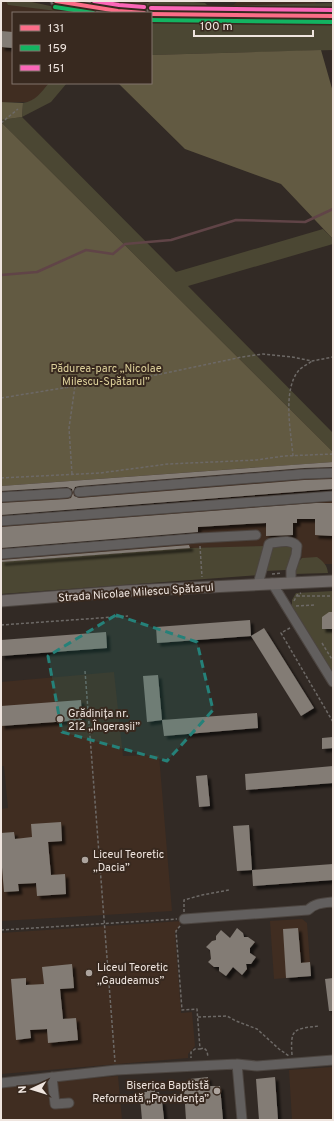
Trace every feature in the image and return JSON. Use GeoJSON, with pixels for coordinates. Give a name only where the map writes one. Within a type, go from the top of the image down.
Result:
{"type":"FeatureCollection","features":[{"type":"Feature","properties":{"kind":"main road"},"geometry":{"type":"LineString","coordinates":[[56,1],[93,4],[138,12]]}},
{"type":"Feature","properties":{"kind":"main road"},"geometry":{"type":"LineString","coordinates":[[152,14],[333,16]]}},
{"type":"Feature","properties":{"kind":"main road","name":"Strada Nicolae Milescu Spătarul"},"geometry":{"type":"LineString","coordinates":[[1,602],[127,591],[333,581]]}},
{"type":"Feature","properties":{"kind":"street"},"geometry":{"type":"LineString","coordinates":[[79,492],[333,473]]}},
{"type":"Feature","properties":{"kind":"street"},"geometry":{"type":"LineString","coordinates":[[1,497],[67,493]]}},
{"type":"Feature","properties":{"kind":"street"},"geometry":{"type":"LineString","coordinates":[[1,521],[333,496]]}},
{"type":"Feature","properties":{"kind":"street"},"geometry":{"type":"LineString","coordinates":[[1,554],[199,538],[256,535]]}},
{"type":"Feature","properties":{"kind":"street"},"geometry":{"type":"LineString","coordinates":[[258,584],[269,544],[288,542],[293,542],[297,546],[296,555],[291,570],[291,583]]}},
{"type":"Feature","properties":{"kind":"street"},"geometry":{"type":"LineString","coordinates":[[272,584],[333,682]]}},
{"type":"Feature","properties":{"kind":"street"},"geometry":{"type":"LineString","coordinates":[[184,919],[308,910],[317,903],[333,902]]}},
{"type":"Feature","properties":{"kind":"street"},"geometry":{"type":"LineString","coordinates":[[1,1083],[116,1070],[237,1064],[257,1066],[333,1060]]}},
{"type":"Feature","properties":{"kind":"street"},"geometry":{"type":"LineString","coordinates":[[237,1064],[242,1120]]}},
{"type":"Feature","properties":{"kind":"street"},"geometry":{"type":"LineString","coordinates":[[52,1077],[56,1104],[69,1103]]}},
{"type":"Feature","properties":{"kind":"path"},"geometry":{"type":"LineString","coordinates":[[1,123],[18,109]]}},
{"type":"Feature","properties":{"kind":"path"},"geometry":{"type":"LineString","coordinates":[[1,398],[75,386],[137,379],[263,354],[312,361],[333,357]]}},
{"type":"Feature","properties":{"kind":"path"},"geometry":{"type":"LineString","coordinates":[[293,456],[289,402],[292,383],[299,370],[312,361]]}},
{"type":"Feature","properties":{"kind":"path"},"geometry":{"type":"LineString","coordinates":[[72,474],[69,428],[75,386]]}},
{"type":"Feature","properties":{"kind":"path"},"geometry":{"type":"LineString","coordinates":[[1,478],[100,473],[168,464],[257,460],[333,454]]}},
{"type":"Feature","properties":{"kind":"path"},"geometry":{"type":"LineString","coordinates":[[199,538],[201,577]]}},
{"type":"Feature","properties":{"kind":"path"},"geometry":{"type":"LineString","coordinates":[[297,611],[294,606],[296,596],[305,591]]}},
{"type":"Feature","properties":{"kind":"path"},"geometry":{"type":"LineString","coordinates":[[296,596],[333,596]]}},
{"type":"Feature","properties":{"kind":"path"},"geometry":{"type":"LineString","coordinates":[[294,606],[314,605]]}},
{"type":"Feature","properties":{"kind":"path"},"geometry":{"type":"LineString","coordinates":[[1,625],[128,616]]}},
{"type":"Feature","properties":{"kind":"path"},"geometry":{"type":"LineString","coordinates":[[292,626],[281,633],[333,722]]}},
{"type":"Feature","properties":{"kind":"path"},"geometry":{"type":"LineString","coordinates":[[322,643],[333,661]]}},
{"type":"Feature","properties":{"kind":"path"},"geometry":{"type":"LineString","coordinates":[[84,671],[116,1070]]}},
{"type":"Feature","properties":{"kind":"path"},"geometry":{"type":"LineString","coordinates":[[1,930],[184,919],[184,900],[202,894],[229,890]]}},
{"type":"Feature","properties":{"kind":"path"},"geometry":{"type":"LineString","coordinates":[[176,931],[182,1010],[197,1009],[200,1049]]}},
{"type":"Feature","properties":{"kind":"path"},"geometry":{"type":"LineString","coordinates":[[198,1017],[227,1016],[257,1029],[292,1059]]}},
{"type":"Feature","properties":{"kind":"path"},"geometry":{"type":"LineString","coordinates":[[292,1054],[291,1038],[294,1033],[298,1029],[319,1026]]}},
{"type":"Feature","properties":{"kind":"path"},"geometry":{"type":"LineString","coordinates":[[191,1056],[191,1052],[204,1048],[208,1055]]}},
{"type":"Feature","properties":{"kind":"highlighted area"},"geometry":{"type":"Polygon","coordinates":[[[116,615],[197,642],[213,710],[167,761],[62,732],[48,656],[116,615]]]}},
{"type":"Feature","properties":{"kind":"shaded area"},"geometry":{"type":"Polygon","coordinates":[[[1,1],[27,1],[80,12],[12,12],[12,84],[48,84],[36,99],[29,102],[1,102],[1,1]]]}},
{"type":"Feature","properties":{"kind":"shaded area"},"geometry":{"type":"Polygon","coordinates":[[[6,1],[27,1],[64,9],[65,12],[8,5],[6,1]]]}},
{"type":"Feature","properties":{"kind":"shaded area"},"geometry":{"type":"Polygon","coordinates":[[[96,1],[129,1],[148,3],[150,1],[183,1],[205,3],[211,6],[333,3],[333,11],[149,9],[96,3],[96,1]]]}},
{"type":"Feature","properties":{"kind":"shaded area"},"geometry":{"type":"Polygon","coordinates":[[[238,1],[314,1],[317,4],[232,6],[238,1]]]}},
{"type":"Feature","properties":{"kind":"shaded area"},"geometry":{"type":"Polygon","coordinates":[[[152,19],[333,20],[333,50],[152,55],[152,19]]]}},
{"type":"Feature","properties":{"kind":"shaded area"},"geometry":{"type":"Polygon","coordinates":[[[48,84],[66,84],[51,102],[22,117],[23,103],[35,98],[48,84]]]}},
{"type":"Feature","properties":{"kind":"shaded area"},"geometry":{"type":"Polygon","coordinates":[[[22,117],[176,272],[323,229],[333,239],[333,244],[188,286],[333,433],[333,452],[1,122],[1,120],[22,117]]]}},
{"type":"Feature","properties":{"kind":"shaded area"},"geometry":{"type":"Polygon","coordinates":[[[333,462],[333,564],[301,564],[302,546],[190,548],[1,562],[1,486],[333,462]]]}},
{"type":"Feature","properties":{"kind":"shaded area"},"geometry":{"type":"Polygon","coordinates":[[[266,546],[258,575],[1,594],[1,562],[190,548],[266,546]]]}},
{"type":"Feature","properties":{"kind":"shaded area"},"geometry":{"type":"Polygon","coordinates":[[[292,546],[292,554],[286,570],[265,571],[272,547],[292,546]]]}},
{"type":"Feature","properties":{"kind":"shaded area"},"geometry":{"type":"Polygon","coordinates":[[[317,557],[325,564],[328,573],[294,574],[295,565],[302,558],[317,557]]]}},
{"type":"Feature","properties":{"kind":"shaded area"},"geometry":{"type":"Polygon","coordinates":[[[333,591],[333,673],[292,606],[292,600],[296,593],[333,591]]]}},
{"type":"Feature","properties":{"kind":"shaded area","name":"Liceul Teoretic „Dacia”"},"geometry":{"type":"Polygon","coordinates":[[[114,672],[123,756],[159,755],[172,911],[1,921],[1,809],[8,808],[4,766],[1,766],[1,682],[114,672]]]}},
{"type":"Feature","properties":{"kind":"shaded area"},"geometry":{"type":"Polygon","coordinates":[[[302,919],[307,923],[311,976],[274,979],[270,921],[302,919]]]}},
{"type":"Feature","properties":{"kind":"shaded area","name":"Liceul Teoretic „Gaudeamus”"},"geometry":{"type":"Polygon","coordinates":[[[182,921],[175,933],[181,1013],[192,1012],[195,1046],[188,1054],[188,1058],[1,1074],[1,933],[182,921]]]}},
{"type":"Feature","properties":{"kind":"shaded area"},"geometry":{"type":"Polygon","coordinates":[[[333,1067],[333,1120],[292,1120],[289,1070],[333,1067]]]}},
{"type":"Feature","properties":{"kind":"shaded area"},"geometry":{"type":"Polygon","coordinates":[[[118,1076],[122,1120],[1,1120],[1,1086],[118,1076]]]}},
{"type":"Feature","properties":{"kind":"green space"},"geometry":{"type":"Polygon","coordinates":[[[321,50],[333,92],[333,239],[281,184],[185,149],[119,84],[152,84],[152,55],[321,50]]]}},
{"type":"Feature","properties":{"kind":"green space"},"geometry":{"type":"Polygon","coordinates":[[[1,102],[23,103],[22,117],[1,120],[1,102]]]}},
{"type":"Feature","properties":{"kind":"green space","name":"Pădurea-parc „Nicolae Milescu-Spătarul”"},"geometry":{"type":"Polygon","coordinates":[[[1,122],[333,452],[333,462],[1,486],[1,122]]]}},
{"type":"Feature","properties":{"kind":"building"},"geometry":{"type":"Polygon","coordinates":[[[1,31],[12,32],[12,48],[1,47],[1,31]]]}},
{"type":"Feature","properties":{"kind":"building"},"geometry":{"type":"Polygon","coordinates":[[[333,462],[333,467],[79,486],[75,487],[73,492],[74,496],[79,498],[333,479],[333,489],[1,515],[1,503],[67,499],[71,498],[73,493],[72,489],[67,487],[1,491],[1,486],[333,462]]]}},
{"type":"Feature","properties":{"kind":"building"},"geometry":{"type":"Polygon","coordinates":[[[316,503],[333,503],[333,536],[315,535],[315,519],[297,519],[297,523],[293,523],[293,535],[266,536],[266,523],[198,527],[198,532],[1,548],[1,527],[316,503]]]}},
{"type":"Feature","properties":{"kind":"building"},"geometry":{"type":"Polygon","coordinates":[[[189,545],[190,548],[1,562],[1,560],[189,545]]]}},
{"type":"Feature","properties":{"kind":"building"},"geometry":{"type":"Polygon","coordinates":[[[329,612],[333,612],[333,629],[322,629],[322,617],[329,612]]]}},
{"type":"Feature","properties":{"kind":"building"},"geometry":{"type":"Polygon","coordinates":[[[250,620],[251,636],[157,643],[156,627],[250,620]]]}},
{"type":"Feature","properties":{"kind":"building"},"geometry":{"type":"Polygon","coordinates":[[[264,628],[314,708],[301,716],[251,636],[264,628]]]}},
{"type":"Feature","properties":{"kind":"building"},"geometry":{"type":"Polygon","coordinates":[[[106,632],[107,648],[1,656],[1,640],[106,632]]]}},
{"type":"Feature","properties":{"kind":"building"},"geometry":{"type":"Polygon","coordinates":[[[158,675],[162,720],[147,722],[143,676],[158,675]]]}},
{"type":"Feature","properties":{"kind":"building"},"geometry":{"type":"Polygon","coordinates":[[[81,700],[82,720],[1,726],[1,706],[81,700]]]}},
{"type":"Feature","properties":{"kind":"building"},"geometry":{"type":"Polygon","coordinates":[[[257,713],[258,728],[164,736],[162,720],[257,713]]]}},
{"type":"Feature","properties":{"kind":"building"},"geometry":{"type":"Polygon","coordinates":[[[333,737],[333,748],[322,749],[322,738],[333,737]]]}},
{"type":"Feature","properties":{"kind":"building"},"geometry":{"type":"Polygon","coordinates":[[[333,766],[333,783],[246,790],[245,774],[333,766]]]}},
{"type":"Feature","properties":{"kind":"building"},"geometry":{"type":"Polygon","coordinates":[[[207,775],[210,806],[199,807],[196,776],[207,775]]]}},
{"type":"Feature","properties":{"kind":"building"},"geometry":{"type":"Polygon","coordinates":[[[61,822],[62,841],[48,842],[51,875],[65,874],[66,894],[37,896],[36,883],[18,884],[19,891],[4,892],[1,833],[14,832],[15,839],[32,837],[31,824],[61,822]]]}},
{"type":"Feature","properties":{"kind":"building"},"geometry":{"type":"Polygon","coordinates":[[[249,825],[252,870],[237,871],[233,826],[249,825]]]}},
{"type":"Feature","properties":{"kind":"building"},"geometry":{"type":"Polygon","coordinates":[[[333,864],[333,880],[253,886],[252,870],[333,864]]]}},
{"type":"Feature","properties":{"kind":"building"},"geometry":{"type":"Polygon","coordinates":[[[237,928],[243,933],[244,937],[248,937],[255,942],[250,948],[250,953],[256,957],[251,964],[246,964],[247,969],[242,975],[233,967],[226,976],[219,971],[219,967],[214,967],[208,962],[211,959],[210,950],[206,947],[212,941],[216,940],[216,936],[221,930],[230,938],[237,928]]]}},
{"type":"Feature","properties":{"kind":"building"},"geometry":{"type":"Polygon","coordinates":[[[298,928],[301,963],[310,962],[311,976],[286,978],[283,929],[298,928]]]}},
{"type":"Feature","properties":{"kind":"building"},"geometry":{"type":"Polygon","coordinates":[[[72,964],[74,988],[60,989],[63,1019],[76,1018],[78,1040],[48,1043],[47,1029],[30,1030],[31,1038],[16,1040],[11,979],[26,978],[26,985],[44,984],[42,967],[72,964]]]}},
{"type":"Feature","properties":{"kind":"building"},"geometry":{"type":"Polygon","coordinates":[[[333,978],[333,1011],[329,1011],[325,979],[333,978]]]}},
{"type":"Feature","properties":{"kind":"building"},"geometry":{"type":"Polygon","coordinates":[[[208,1077],[208,1086],[220,1086],[223,1120],[186,1120],[184,1089],[191,1088],[190,1079],[208,1077]]]}},
{"type":"Feature","properties":{"kind":"building"},"geometry":{"type":"Polygon","coordinates":[[[275,1077],[278,1120],[259,1120],[256,1079],[275,1077]]]}},
{"type":"Feature","properties":{"kind":"building"},"geometry":{"type":"Polygon","coordinates":[[[155,1089],[155,1092],[159,1092],[160,1101],[162,1101],[164,1119],[142,1120],[141,1092],[147,1092],[147,1090],[155,1089]]]}},
{"type":"Feature","properties":{"kind":"waterway"},"geometry":{"type":"LineString","coordinates":[[1,275],[37,272],[86,250],[113,254],[125,244],[171,240],[236,220],[305,222],[333,209]]}},
{"type":"Feature","properties":{"kind":"transit line","name":"131"},"geometry":{"type":"LineString","coordinates":[[56,1],[131,12]]}},
{"type":"Feature","properties":{"kind":"transit line","name":"151"},"geometry":{"type":"LineString","coordinates":[[94,1],[144,7]]}},
{"type":"Feature","properties":{"kind":"transit line","name":"159"},"geometry":{"type":"LineString","coordinates":[[55,7],[87,12]]}},
{"type":"Feature","properties":{"kind":"transit line","name":"151"},"geometry":{"type":"LineString","coordinates":[[151,8],[333,10]]}},
{"type":"Feature","properties":{"kind":"transit line","name":"131"},"geometry":{"type":"LineString","coordinates":[[152,14],[333,16]]}},
{"type":"Feature","properties":{"kind":"transit line","name":"159"},"geometry":{"type":"LineString","coordinates":[[152,20],[333,22]]}},
{"type":"Feature","properties":{"kind":"place","name":"Grădinița nr. 212 „Îngerașii”"},"geometry":{"type":"Point","coordinates":[60,719]}},
{"type":"Feature","properties":{"kind":"place","name":"Liceul Teoretic „Dacia”"},"geometry":{"type":"Point","coordinates":[85,860]}},
{"type":"Feature","properties":{"kind":"place","name":"Liceul Teoretic „Gaudeamus”"},"geometry":{"type":"Point","coordinates":[89,973]}},
{"type":"Feature","properties":{"kind":"place","name":"Biserica Baptistă Reformată „Providența”"},"geometry":{"type":"Point","coordinates":[217,1091]}}]}
